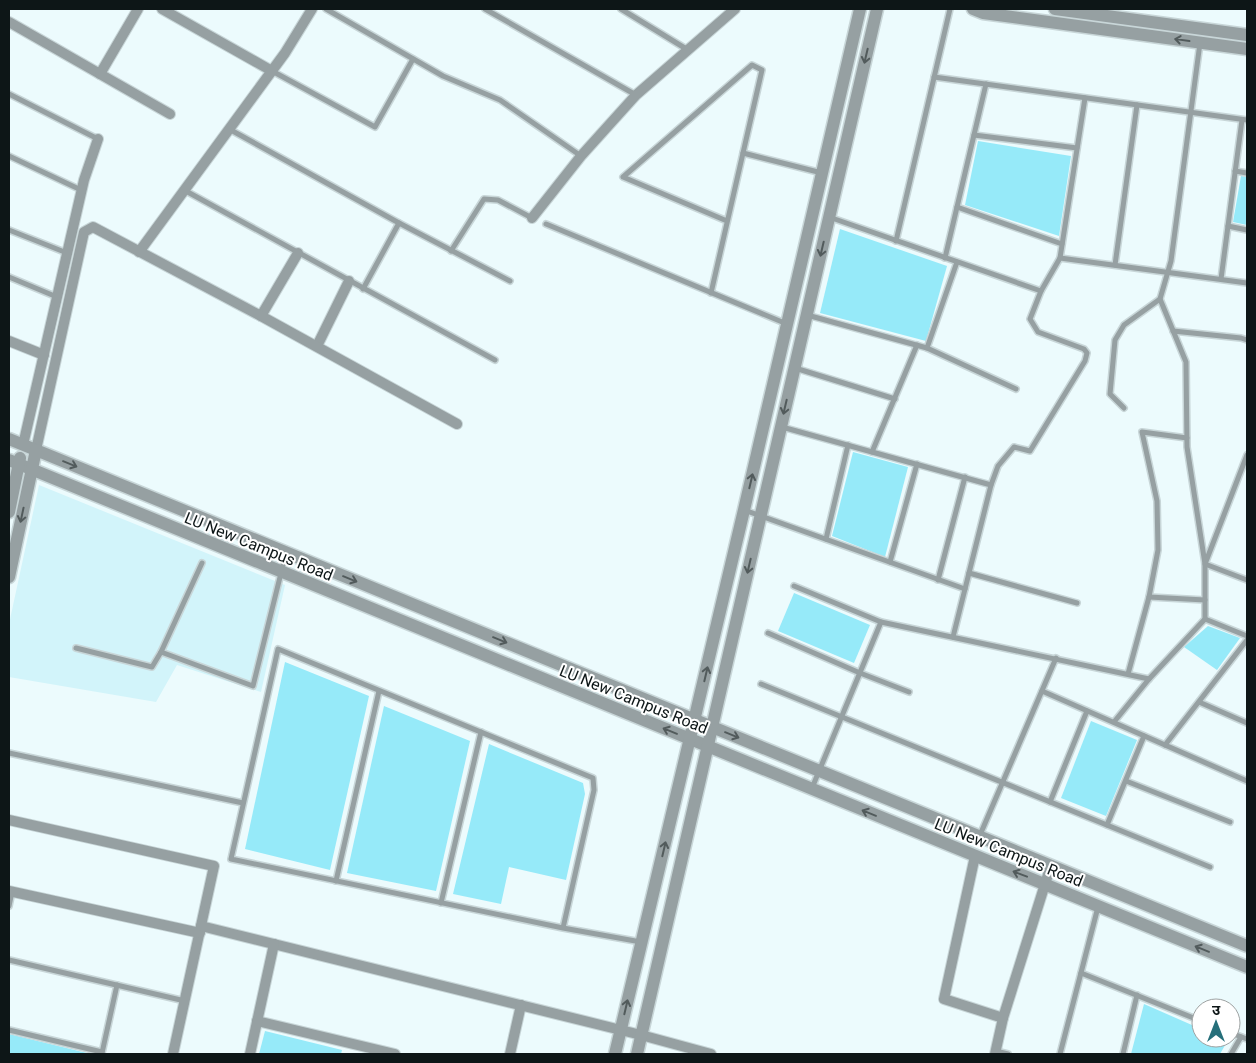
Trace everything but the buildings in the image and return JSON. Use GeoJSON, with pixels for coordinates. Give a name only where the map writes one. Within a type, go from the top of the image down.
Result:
{"type":"FeatureCollection","features":[{"type":"Feature","properties":{"kind":"street"},"geometry":{"type":"LineString","coordinates":[[100,74],[138,9]]}},
{"type":"Feature","properties":{"kind":"street"},"geometry":{"type":"LineString","coordinates":[[162,9],[272,70]]}},
{"type":"Feature","properties":{"kind":"street"},"geometry":{"type":"LineString","coordinates":[[139,252],[272,70],[312,9]]}},
{"type":"Feature","properties":{"kind":"street"},"geometry":{"type":"LineString","coordinates":[[532,218],[581,156],[636,95],[734,9]]}},
{"type":"Feature","properties":{"kind":"street"},"geometry":{"type":"LineString","coordinates":[[615,1054],[788,324],[860,9]]}},
{"type":"Feature","properties":{"kind":"street"},"geometry":{"type":"LineString","coordinates":[[637,1054],[876,9]]}},
{"type":"Feature","properties":{"kind":"street"},"geometry":{"type":"LineString","coordinates":[[973,9],[983,14],[1247,49]]}},
{"type":"Feature","properties":{"kind":"street"},"geometry":{"type":"LineString","coordinates":[[1054,9],[1247,35]]}},
{"type":"Feature","properties":{"kind":"street"},"geometry":{"type":"LineString","coordinates":[[9,22],[170,114]]}},
{"type":"Feature","properties":{"kind":"street"},"geometry":{"type":"LineString","coordinates":[[9,512],[14,462],[23,445],[81,190],[98,139]]}},
{"type":"Feature","properties":{"kind":"street"},"geometry":{"type":"LineString","coordinates":[[9,577],[84,232],[93,227],[458,424]]}},
{"type":"Feature","properties":{"kind":"street"},"geometry":{"type":"LineString","coordinates":[[261,316],[298,253]]}},
{"type":"Feature","properties":{"kind":"street"},"geometry":{"type":"LineString","coordinates":[[316,346],[349,281]]}},
{"type":"Feature","properties":{"kind":"street"},"geometry":{"type":"LineString","coordinates":[[9,340],[44,355]]}},
{"type":"Feature","properties":{"kind":"street"},"geometry":{"type":"LineString","coordinates":[[782,348],[798,353]]}},
{"type":"Feature","properties":{"kind":"street","name":"LU New Campus Road"},"geometry":{"type":"LineString","coordinates":[[9,439],[1247,946]]}},
{"type":"Feature","properties":{"kind":"street","name":"LU New Campus Road"},"geometry":{"type":"LineString","coordinates":[[14,462],[1247,967]]}},
{"type":"Feature","properties":{"kind":"street"},"geometry":{"type":"LineString","coordinates":[[9,820],[214,866],[174,1054]]}},
{"type":"Feature","properties":{"kind":"street"},"geometry":{"type":"LineString","coordinates":[[975,856],[944,999],[1004,1018]]}},
{"type":"Feature","properties":{"kind":"street"},"geometry":{"type":"LineString","coordinates":[[996,1053],[1004,1018],[1052,865]]}},
{"type":"Feature","properties":{"kind":"street"},"geometry":{"type":"LineString","coordinates":[[10,891],[274,944],[642,1035],[711,1054]]}},
{"type":"Feature","properties":{"kind":"street"},"geometry":{"type":"LineString","coordinates":[[250,1054],[274,944]]}},
{"type":"Feature","properties":{"kind":"street"},"geometry":{"type":"LineString","coordinates":[[510,1054],[521,1005]]}},
{"type":"Feature","properties":{"kind":"street"},"geometry":{"type":"LineString","coordinates":[[257,1021],[355,1050],[395,1054]]}},
{"type":"Feature","properties":{"kind":"lane"},"geometry":{"type":"LineString","coordinates":[[326,9],[443,76],[500,100],[581,156]]}},
{"type":"Feature","properties":{"kind":"lane"},"geometry":{"type":"LineString","coordinates":[[485,9],[636,95]]}},
{"type":"Feature","properties":{"kind":"lane"},"geometry":{"type":"LineString","coordinates":[[621,9],[689,50]]}},
{"type":"Feature","properties":{"kind":"lane"},"geometry":{"type":"LineString","coordinates":[[896,241],[950,9]]}},
{"type":"Feature","properties":{"kind":"lane"},"geometry":{"type":"LineString","coordinates":[[1114,722],[1148,679],[1205,619],[1205,564],[1186,447],[1186,362],[1160,299],[1171,262],[1200,43]]}},
{"type":"Feature","properties":{"kind":"lane"},"geometry":{"type":"LineString","coordinates":[[272,70],[375,128],[413,59]]}},
{"type":"Feature","properties":{"kind":"lane"},"geometry":{"type":"LineString","coordinates":[[711,293],[728,221],[762,70],[752,65],[623,177],[728,221]]}},
{"type":"Feature","properties":{"kind":"lane"},"geometry":{"type":"LineString","coordinates":[[934,77],[1245,120],[1235,171],[1221,279]]}},
{"type":"Feature","properties":{"kind":"lane"},"geometry":{"type":"LineString","coordinates":[[945,258],[986,84]]}},
{"type":"Feature","properties":{"kind":"lane"},"geometry":{"type":"LineString","coordinates":[[9,94],[98,139]]}},
{"type":"Feature","properties":{"kind":"lane"},"geometry":{"type":"LineString","coordinates":[[953,637],[991,484],[998,466],[1014,447],[1030,451],[1087,353],[1084,349],[1038,332],[1030,319],[1041,291],[1060,258],[1085,98]]}},
{"type":"Feature","properties":{"kind":"lane"},"geometry":{"type":"LineString","coordinates":[[1115,265],[1137,105]]}},
{"type":"Feature","properties":{"kind":"lane"},"geometry":{"type":"LineString","coordinates":[[228,129],[399,223],[510,281]]}},
{"type":"Feature","properties":{"kind":"lane"},"geometry":{"type":"LineString","coordinates":[[974,135],[1077,148]]}},
{"type":"Feature","properties":{"kind":"lane"},"geometry":{"type":"LineString","coordinates":[[743,153],[822,173]]}},
{"type":"Feature","properties":{"kind":"lane"},"geometry":{"type":"LineString","coordinates":[[9,156],[81,190]]}},
{"type":"Feature","properties":{"kind":"lane"},"geometry":{"type":"LineString","coordinates":[[1235,171],[1247,173]]}},
{"type":"Feature","properties":{"kind":"lane"},"geometry":{"type":"LineString","coordinates":[[184,190],[495,360]]}},
{"type":"Feature","properties":{"kind":"lane"},"geometry":{"type":"LineString","coordinates":[[452,251],[484,199],[498,200],[532,218]]}},
{"type":"Feature","properties":{"kind":"lane"},"geometry":{"type":"LineString","coordinates":[[957,207],[1062,244]]}},
{"type":"Feature","properties":{"kind":"lane"},"geometry":{"type":"LineString","coordinates":[[829,217],[1041,291]]}},
{"type":"Feature","properties":{"kind":"lane"},"geometry":{"type":"LineString","coordinates":[[364,289],[399,223]]}},
{"type":"Feature","properties":{"kind":"lane"},"geometry":{"type":"LineString","coordinates":[[546,224],[788,324]]}},
{"type":"Feature","properties":{"kind":"lane"},"geometry":{"type":"LineString","coordinates":[[1228,226],[1247,230]]}},
{"type":"Feature","properties":{"kind":"lane"},"geometry":{"type":"LineString","coordinates":[[9,230],[67,253]]}},
{"type":"Feature","properties":{"kind":"lane"},"geometry":{"type":"LineString","coordinates":[[1060,258],[1247,283]]}},
{"type":"Feature","properties":{"kind":"lane"},"geometry":{"type":"LineString","coordinates":[[927,348],[957,262]]}},
{"type":"Feature","properties":{"kind":"lane"},"geometry":{"type":"LineString","coordinates":[[9,278],[57,297]]}},
{"type":"Feature","properties":{"kind":"lane"},"geometry":{"type":"LineString","coordinates":[[1124,408],[1110,394],[1114,340],[1124,324],[1160,299]]}},
{"type":"Feature","properties":{"kind":"lane"},"geometry":{"type":"LineString","coordinates":[[806,315],[927,348],[1016,389]]}},
{"type":"Feature","properties":{"kind":"lane"},"geometry":{"type":"LineString","coordinates":[[1173,331],[1247,340]]}},
{"type":"Feature","properties":{"kind":"lane"},"geometry":{"type":"LineString","coordinates":[[872,452],[917,345]]}},
{"type":"Feature","properties":{"kind":"lane"},"geometry":{"type":"LineString","coordinates":[[794,368],[895,399]]}},
{"type":"Feature","properties":{"kind":"lane"},"geometry":{"type":"LineString","coordinates":[[781,426],[991,484]]}},
{"type":"Feature","properties":{"kind":"lane"},"geometry":{"type":"LineString","coordinates":[[1128,674],[1149,597],[1158,550],[1157,501],[1142,432],[1186,438]]}},
{"type":"Feature","properties":{"kind":"lane"},"geometry":{"type":"LineString","coordinates":[[826,539],[848,445]]}},
{"type":"Feature","properties":{"kind":"lane"},"geometry":{"type":"LineString","coordinates":[[1205,564],[1247,455]]}},
{"type":"Feature","properties":{"kind":"lane"},"geometry":{"type":"LineString","coordinates":[[890,562],[917,464]]}},
{"type":"Feature","properties":{"kind":"lane"},"geometry":{"type":"LineString","coordinates":[[938,580],[964,477]]}},
{"type":"Feature","properties":{"kind":"lane"},"geometry":{"type":"LineString","coordinates":[[744,510],[965,589]]}},
{"type":"Feature","properties":{"kind":"lane"},"geometry":{"type":"LineString","coordinates":[[161,652],[253,686],[286,552]]}},
{"type":"Feature","properties":{"kind":"lane"},"geometry":{"type":"LineString","coordinates":[[76,648],[152,667],[161,652],[202,563]]}},
{"type":"Feature","properties":{"kind":"lane"},"geometry":{"type":"LineString","coordinates":[[1205,564],[1247,580]]}},
{"type":"Feature","properties":{"kind":"lane"},"geometry":{"type":"LineString","coordinates":[[969,573],[1077,602]]}},
{"type":"Feature","properties":{"kind":"lane"},"geometry":{"type":"LineString","coordinates":[[794,586],[881,622],[1148,679]]}},
{"type":"Feature","properties":{"kind":"lane"},"geometry":{"type":"LineString","coordinates":[[1149,597],[1205,600]]}},
{"type":"Feature","properties":{"kind":"lane"},"geometry":{"type":"LineString","coordinates":[[1205,619],[1247,636]]}},
{"type":"Feature","properties":{"kind":"lane"},"geometry":{"type":"LineString","coordinates":[[811,789],[881,622]]}},
{"type":"Feature","properties":{"kind":"lane"},"geometry":{"type":"LineString","coordinates":[[768,633],[909,692]]}},
{"type":"Feature","properties":{"kind":"lane"},"geometry":{"type":"LineString","coordinates":[[1165,745],[1247,640]]}},
{"type":"Feature","properties":{"kind":"lane"},"geometry":{"type":"LineString","coordinates":[[563,928],[594,790],[593,778],[278,650],[231,860],[563,928],[642,942]]}},
{"type":"Feature","properties":{"kind":"lane"},"geometry":{"type":"LineString","coordinates":[[980,836],[1056,658]]}},
{"type":"Feature","properties":{"kind":"lane"},"geometry":{"type":"LineString","coordinates":[[760,684],[1210,867]]}},
{"type":"Feature","properties":{"kind":"lane"},"geometry":{"type":"LineString","coordinates":[[336,881],[379,690]]}},
{"type":"Feature","properties":{"kind":"lane"},"geometry":{"type":"LineString","coordinates":[[1042,691],[1247,781]]}},
{"type":"Feature","properties":{"kind":"lane"},"geometry":{"type":"LineString","coordinates":[[1199,702],[1246,720]]}},
{"type":"Feature","properties":{"kind":"lane"},"geometry":{"type":"LineString","coordinates":[[1050,802],[1087,711]]}},
{"type":"Feature","properties":{"kind":"lane"},"geometry":{"type":"LineString","coordinates":[[441,903],[481,732]]}},
{"type":"Feature","properties":{"kind":"lane"},"geometry":{"type":"LineString","coordinates":[[1107,825],[1144,736]]}},
{"type":"Feature","properties":{"kind":"lane"},"geometry":{"type":"LineString","coordinates":[[9,753],[243,803]]}},
{"type":"Feature","properties":{"kind":"lane"},"geometry":{"type":"LineString","coordinates":[[1126,781],[1230,822]]}},
{"type":"Feature","properties":{"kind":"lane"},"geometry":{"type":"LineString","coordinates":[[9,906],[10,891]]}},
{"type":"Feature","properties":{"kind":"lane"},"geometry":{"type":"LineString","coordinates":[[1060,1054],[1098,906]]}},
{"type":"Feature","properties":{"kind":"lane"},"geometry":{"type":"LineString","coordinates":[[9,960],[185,1001]]}},
{"type":"Feature","properties":{"kind":"lane"},"geometry":{"type":"LineString","coordinates":[[1081,973],[1191,1017]]}},
{"type":"Feature","properties":{"kind":"lane"},"geometry":{"type":"LineString","coordinates":[[9,1030],[102,1053],[117,985]]}},
{"type":"Feature","properties":{"kind":"lane"},"geometry":{"type":"LineString","coordinates":[[1124,1054],[1137,995]]}},
{"type":"Feature","properties":{"kind":"lane"},"geometry":{"type":"LineString","coordinates":[[1241,1037],[1247,1039]]}},
{"type":"Feature","properties":{"kind":"lane"},"geometry":{"type":"LineString","coordinates":[[996,1053],[1008,1054]]}},
{"type":"Feature","properties":{"kind":"shaded area"},"geometry":{"type":"Polygon","coordinates":[[[978,141],[1071,156],[1059,236],[965,205],[978,141]]]}},
{"type":"Feature","properties":{"kind":"shaded area"},"geometry":{"type":"Polygon","coordinates":[[[1241,176],[1247,177],[1247,225],[1233,222],[1241,176]]]}},
{"type":"Feature","properties":{"kind":"shaded area"},"geometry":{"type":"Polygon","coordinates":[[[840,229],[947,266],[926,341],[820,313],[840,229]]]}},
{"type":"Feature","properties":{"kind":"shaded area"},"geometry":{"type":"Polygon","coordinates":[[[853,452],[908,467],[885,557],[832,536],[853,452]]]}},
{"type":"Feature","properties":{"kind":"shaded area"},"geometry":{"type":"Polygon","coordinates":[[[39,485],[285,585],[261,692],[177,665],[156,702],[9,677],[9,624],[39,485]]]}},
{"type":"Feature","properties":{"kind":"shaded area"},"geometry":{"type":"Polygon","coordinates":[[[794,593],[870,625],[854,663],[778,631],[794,593]]]}},
{"type":"Feature","properties":{"kind":"shaded area"},"geometry":{"type":"Polygon","coordinates":[[[1208,626],[1240,638],[1217,670],[1184,647],[1208,626]]]}},
{"type":"Feature","properties":{"kind":"shaded area"},"geometry":{"type":"Polygon","coordinates":[[[285,662],[369,696],[330,870],[245,849],[285,662]]]}},
{"type":"Feature","properties":{"kind":"shaded area"},"geometry":{"type":"Polygon","coordinates":[[[384,706],[470,741],[436,891],[347,873],[384,706]]]}},
{"type":"Feature","properties":{"kind":"shaded area"},"geometry":{"type":"Polygon","coordinates":[[[1091,721],[1137,740],[1106,816],[1061,798],[1091,721]]]}},
{"type":"Feature","properties":{"kind":"shaded area"},"geometry":{"type":"Polygon","coordinates":[[[489,744],[583,783],[585,794],[566,880],[509,867],[501,904],[453,894],[489,744]]]}},
{"type":"Feature","properties":{"kind":"shaded area"},"geometry":{"type":"Polygon","coordinates":[[[1144,1004],[1191,1025],[1191,1048],[1223,1048],[1220,1054],[1131,1054],[1144,1004]]]}},
{"type":"Feature","properties":{"kind":"shaded area"},"geometry":{"type":"Polygon","coordinates":[[[265,1031],[342,1050],[341,1054],[259,1054],[265,1031]]]}},
{"type":"Feature","properties":{"kind":"shaded area"},"geometry":{"type":"Polygon","coordinates":[[[9,1034],[91,1054],[9,1054],[9,1034]]]}}]}
